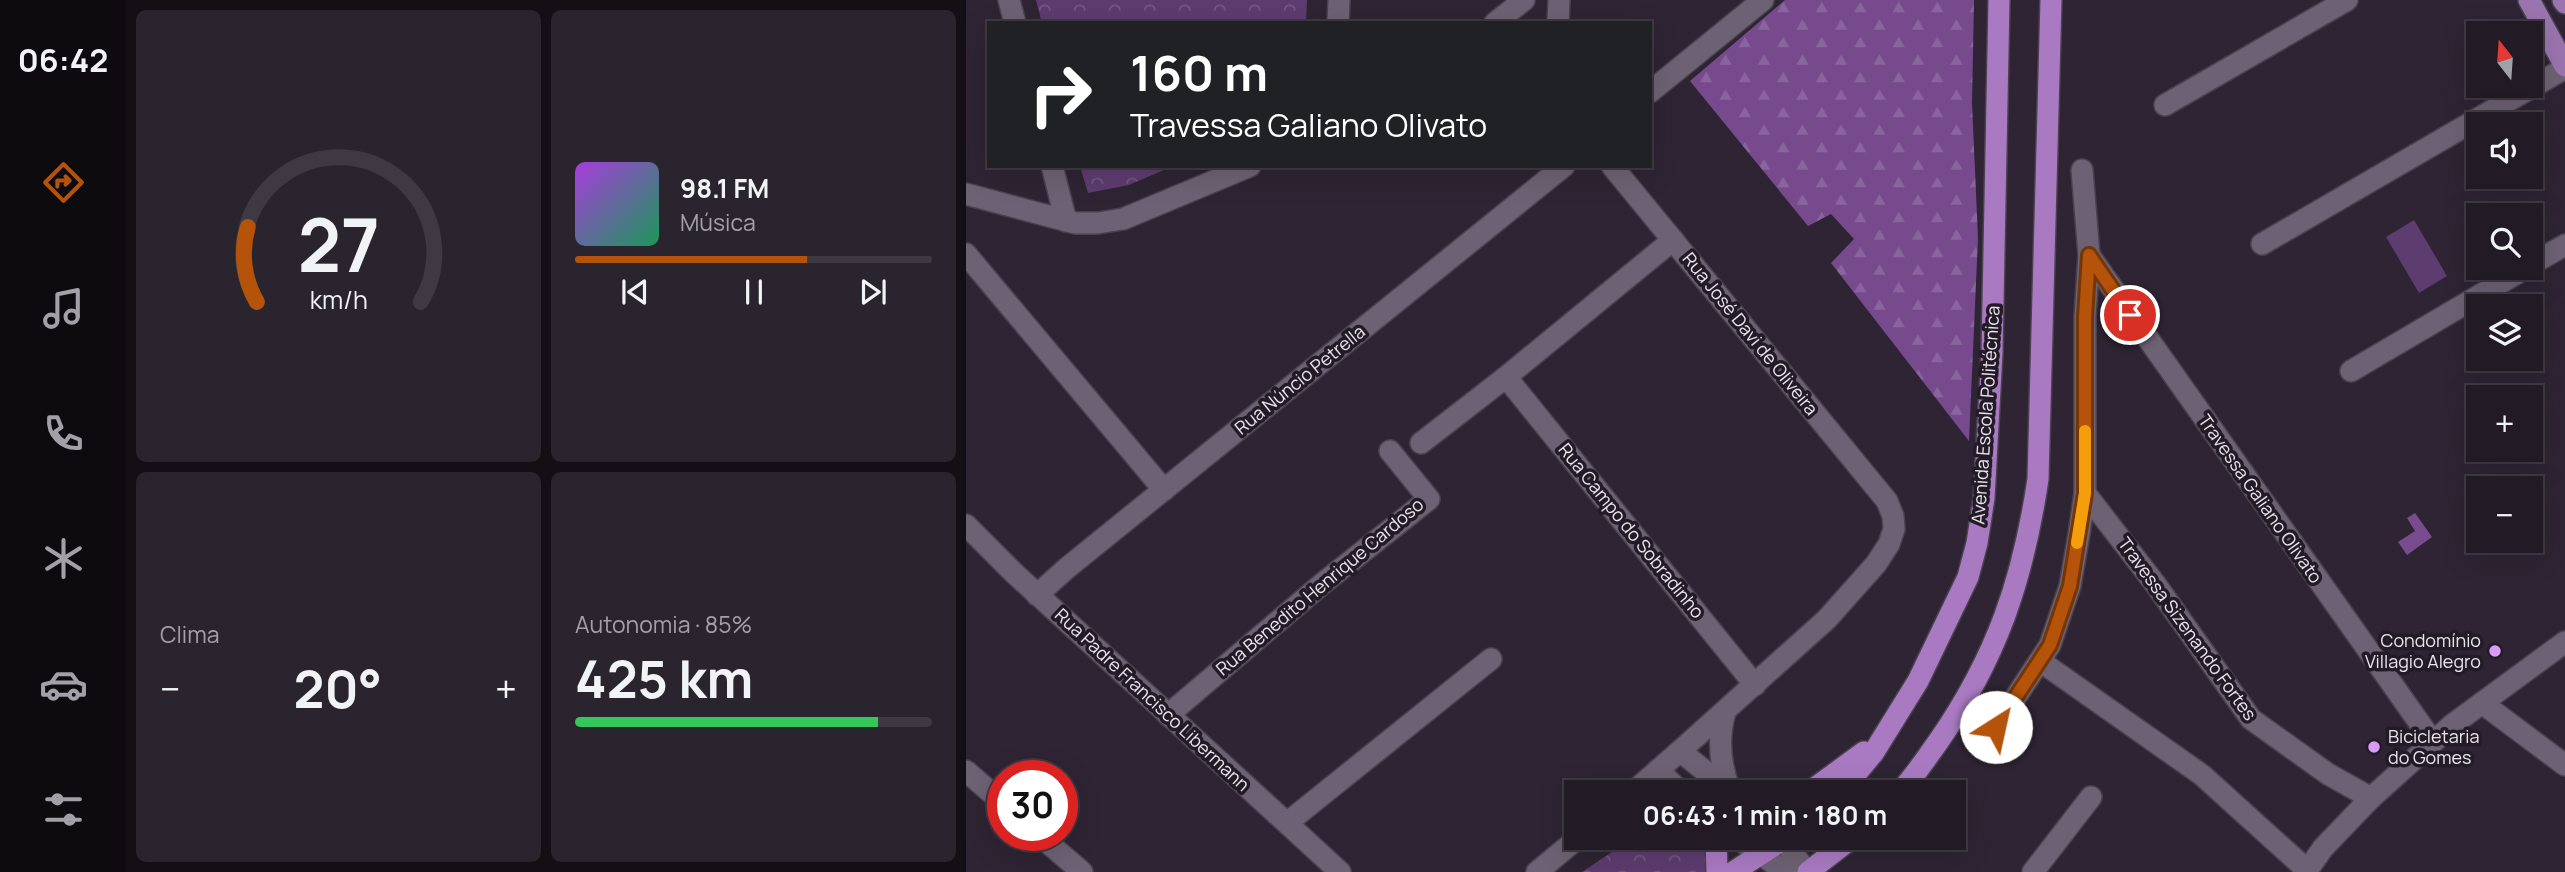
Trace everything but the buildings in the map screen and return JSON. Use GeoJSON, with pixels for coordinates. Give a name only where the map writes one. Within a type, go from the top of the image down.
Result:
{"type":"FeatureCollection","features":[{"type":"Feature","properties":{"kind":"highway","name":"Avenida Escola Politécnica"},"geometry":{"type":"LineString","coordinates":[[1851,780],[1874,752],[1918,681],[1968,577],[1977,543],[1984,498],[1992,353],[1999,0]]}},
{"type":"Feature","properties":{"kind":"highway"},"geometry":{"type":"LineString","coordinates":[[1911,780],[1958,713],[1993,650],[2030,536],[2038,479],[2051,0]]}},
{"type":"Feature","properties":{"kind":"highway"},"geometry":{"type":"LineString","coordinates":[[1825,780],[1885,735]]}},
{"type":"Feature","properties":{"kind":"highway"},"geometry":{"type":"LineString","coordinates":[[1716,850],[1717,872]]}},
{"type":"Feature","properties":{"kind":"highway"},"geometry":{"type":"LineString","coordinates":[[1733,872],[1768,850]]}},
{"type":"Feature","properties":{"kind":"highway"},"geometry":{"type":"LineString","coordinates":[[1808,872],[1836,850]]}},
{"type":"Feature","properties":{"kind":"main road"},"geometry":{"type":"LineString","coordinates":[[2529,0],[2565,67]]}},
{"type":"Feature","properties":{"kind":"street"},"geometry":{"type":"LineString","coordinates":[[1009,0],[1014,21]]}},
{"type":"Feature","properties":{"kind":"street"},"geometry":{"type":"LineString","coordinates":[[1338,21],[1339,0]]}},
{"type":"Feature","properties":{"kind":"street"},"geometry":{"type":"LineString","coordinates":[[1498,21],[1524,0]]}},
{"type":"Feature","properties":{"kind":"street"},"geometry":{"type":"LineString","coordinates":[[1558,21],[1559,0]]}},
{"type":"Feature","properties":{"kind":"street"},"geometry":{"type":"LineString","coordinates":[[1652,90],[1763,0]]}},
{"type":"Feature","properties":{"kind":"street"},"geometry":{"type":"LineString","coordinates":[[2165,105],[2347,0]]}},
{"type":"Feature","properties":{"kind":"street"},"geometry":{"type":"LineString","coordinates":[[2262,244],[2565,67]]}},
{"type":"Feature","properties":{"kind":"street"},"geometry":{"type":"LineString","coordinates":[[1053,168],[1066,220]]}},
{"type":"Feature","properties":{"kind":"street"},"geometry":{"type":"LineString","coordinates":[[966,194],[1066,220],[1098,223],[1123,219],[1245,168]]}},
{"type":"Feature","properties":{"kind":"street","name":"Rua Núncio Petrella"},"geometry":{"type":"LineString","coordinates":[[1037,595],[1562,168]]}},
{"type":"Feature","properties":{"kind":"street","name":"Rua José Davi de Oliveira"},"geometry":{"type":"LineString","coordinates":[[1614,168],[1887,501],[1893,516],[1894,529],[1877,564],[1827,619],[1755,685]]}},
{"type":"Feature","properties":{"kind":"street"},"geometry":{"type":"LineString","coordinates":[[1996,727],[2050,645],[2070,586],[2085,493],[2085,316],[2089,255],[2082,170]]}},
{"type":"Feature","properties":{"kind":"street"},"geometry":{"type":"LineString","coordinates":[[1421,443],[1506,377],[1672,240]]}},
{"type":"Feature","properties":{"kind":"street"},"geometry":{"type":"LineString","coordinates":[[2543,258],[2565,245]]}},
{"type":"Feature","properties":{"kind":"street"},"geometry":{"type":"LineString","coordinates":[[966,254],[1164,490]]}},
{"type":"Feature","properties":{"kind":"street","name":"Travessa Galiano Olivato"},"geometry":{"type":"LineString","coordinates":[[2089,255],[2433,742]]}},
{"type":"Feature","properties":{"kind":"street"},"geometry":{"type":"LineString","coordinates":[[2351,371],[2506,280]]}},
{"type":"Feature","properties":{"kind":"street","name":"Rua Campo do Sobradinho"},"geometry":{"type":"LineString","coordinates":[[1506,377],[1755,685]]}},
{"type":"Feature","properties":{"kind":"street","name":"Rua Benedito Henrique Cardoso"},"geometry":{"type":"LineString","coordinates":[[1168,715],[1322,584],[1429,499],[1390,451]]}},
{"type":"Feature","properties":{"kind":"street","name":"Travessa Sizenando Fortes"},"geometry":{"type":"LineString","coordinates":[[2085,493],[2157,586],[2251,719],[2328,774],[2371,798]]}},
{"type":"Feature","properties":{"kind":"street","name":"Rua Padre Francisco Libermann"},"geometry":{"type":"LineString","coordinates":[[966,525],[1037,595],[1340,872]]}},
{"type":"Feature","properties":{"kind":"street"},"geometry":{"type":"LineString","coordinates":[[2039,661],[2203,775],[2306,871],[2323,848],[2371,798],[2433,742],[2565,642]]}},
{"type":"Feature","properties":{"kind":"street"},"geometry":{"type":"LineString","coordinates":[[1287,823],[1491,659]]}},
{"type":"Feature","properties":{"kind":"street"},"geometry":{"type":"LineString","coordinates":[[1647,780],[1755,685]]}},
{"type":"Feature","properties":{"kind":"street"},"geometry":{"type":"LineString","coordinates":[[2482,703],[2565,765]]}},
{"type":"Feature","properties":{"kind":"street"},"geometry":{"type":"LineString","coordinates":[[1725,712],[1719,738],[1726,780]]}},
{"type":"Feature","properties":{"kind":"street"},"geometry":{"type":"LineString","coordinates":[[1680,751],[1716,780]]}},
{"type":"Feature","properties":{"kind":"street"},"geometry":{"type":"LineString","coordinates":[[1658,770],[1668,780]]}},
{"type":"Feature","properties":{"kind":"street"},"geometry":{"type":"LineString","coordinates":[[966,771],[987,789]]}},
{"type":"Feature","properties":{"kind":"street"},"geometry":{"type":"LineString","coordinates":[[2033,872],[2091,797]]}},
{"type":"Feature","properties":{"kind":"street"},"geometry":{"type":"LineString","coordinates":[[1537,872],[1564,850]]}},
{"type":"Feature","properties":{"kind":"street"},"geometry":{"type":"LineString","coordinates":[[1754,850],[1786,872]]}},
{"type":"Feature","properties":{"kind":"street"},"geometry":{"type":"LineString","coordinates":[[1791,850],[1808,872]]}},
{"type":"Feature","properties":{"kind":"street"},"geometry":{"type":"LineString","coordinates":[[1058,851],[1082,872]]}},
{"type":"Feature","properties":{"kind":"green space"},"geometry":{"type":"Polygon","coordinates":[[[1036,0],[1307,0],[1306,21],[1041,21],[1036,0]]]}},
{"type":"Feature","properties":{"kind":"green space"},"geometry":{"type":"Polygon","coordinates":[[[1785,0],[1974,0],[1972,103],[1978,238],[1969,441],[1831,263],[1854,239],[1831,214],[1808,226],[1690,81],[1785,0]]]}},
{"type":"Feature","properties":{"kind":"green space"},"geometry":{"type":"Polygon","coordinates":[[[1081,168],[1168,168],[1129,185],[1088,193],[1081,168]]]}},
{"type":"Feature","properties":{"kind":"green space"},"geometry":{"type":"Polygon","coordinates":[[[2414,220],[2447,276],[2419,293],[2386,237],[2414,220]]]}},
{"type":"Feature","properties":{"kind":"green space"},"geometry":{"type":"Polygon","coordinates":[[[1615,850],[1711,850],[1708,872],[1582,872],[1615,850]]]}},
{"type":"Feature","properties":{"kind":"shaded area"},"geometry":{"type":"Polygon","coordinates":[[[2415,513],[2432,537],[2407,555],[2398,542],[2415,531],[2407,518],[2415,513]]]}},
{"type":"Feature","properties":{"kind":"slow traffic"},"geometry":{"type":"LineString","coordinates":[[2077,543],[2085,493],[2085,431]]}},
{"type":"Feature","properties":{"kind":"place","name":"Condomínio Villagio Alegro"},"geometry":{"type":"Point","coordinates":[2495,651]}},
{"type":"Feature","properties":{"kind":"place","name":"Bicicletaria do Gomes"},"geometry":{"type":"Point","coordinates":[2374,747]}},
{"type":"Feature","properties":{"kind":"route"},"geometry":{"type":"LineString","coordinates":[[1996,727],[2050,645],[2070,586],[2085,493],[2085,316],[2089,255],[2130,315]]}}]}
